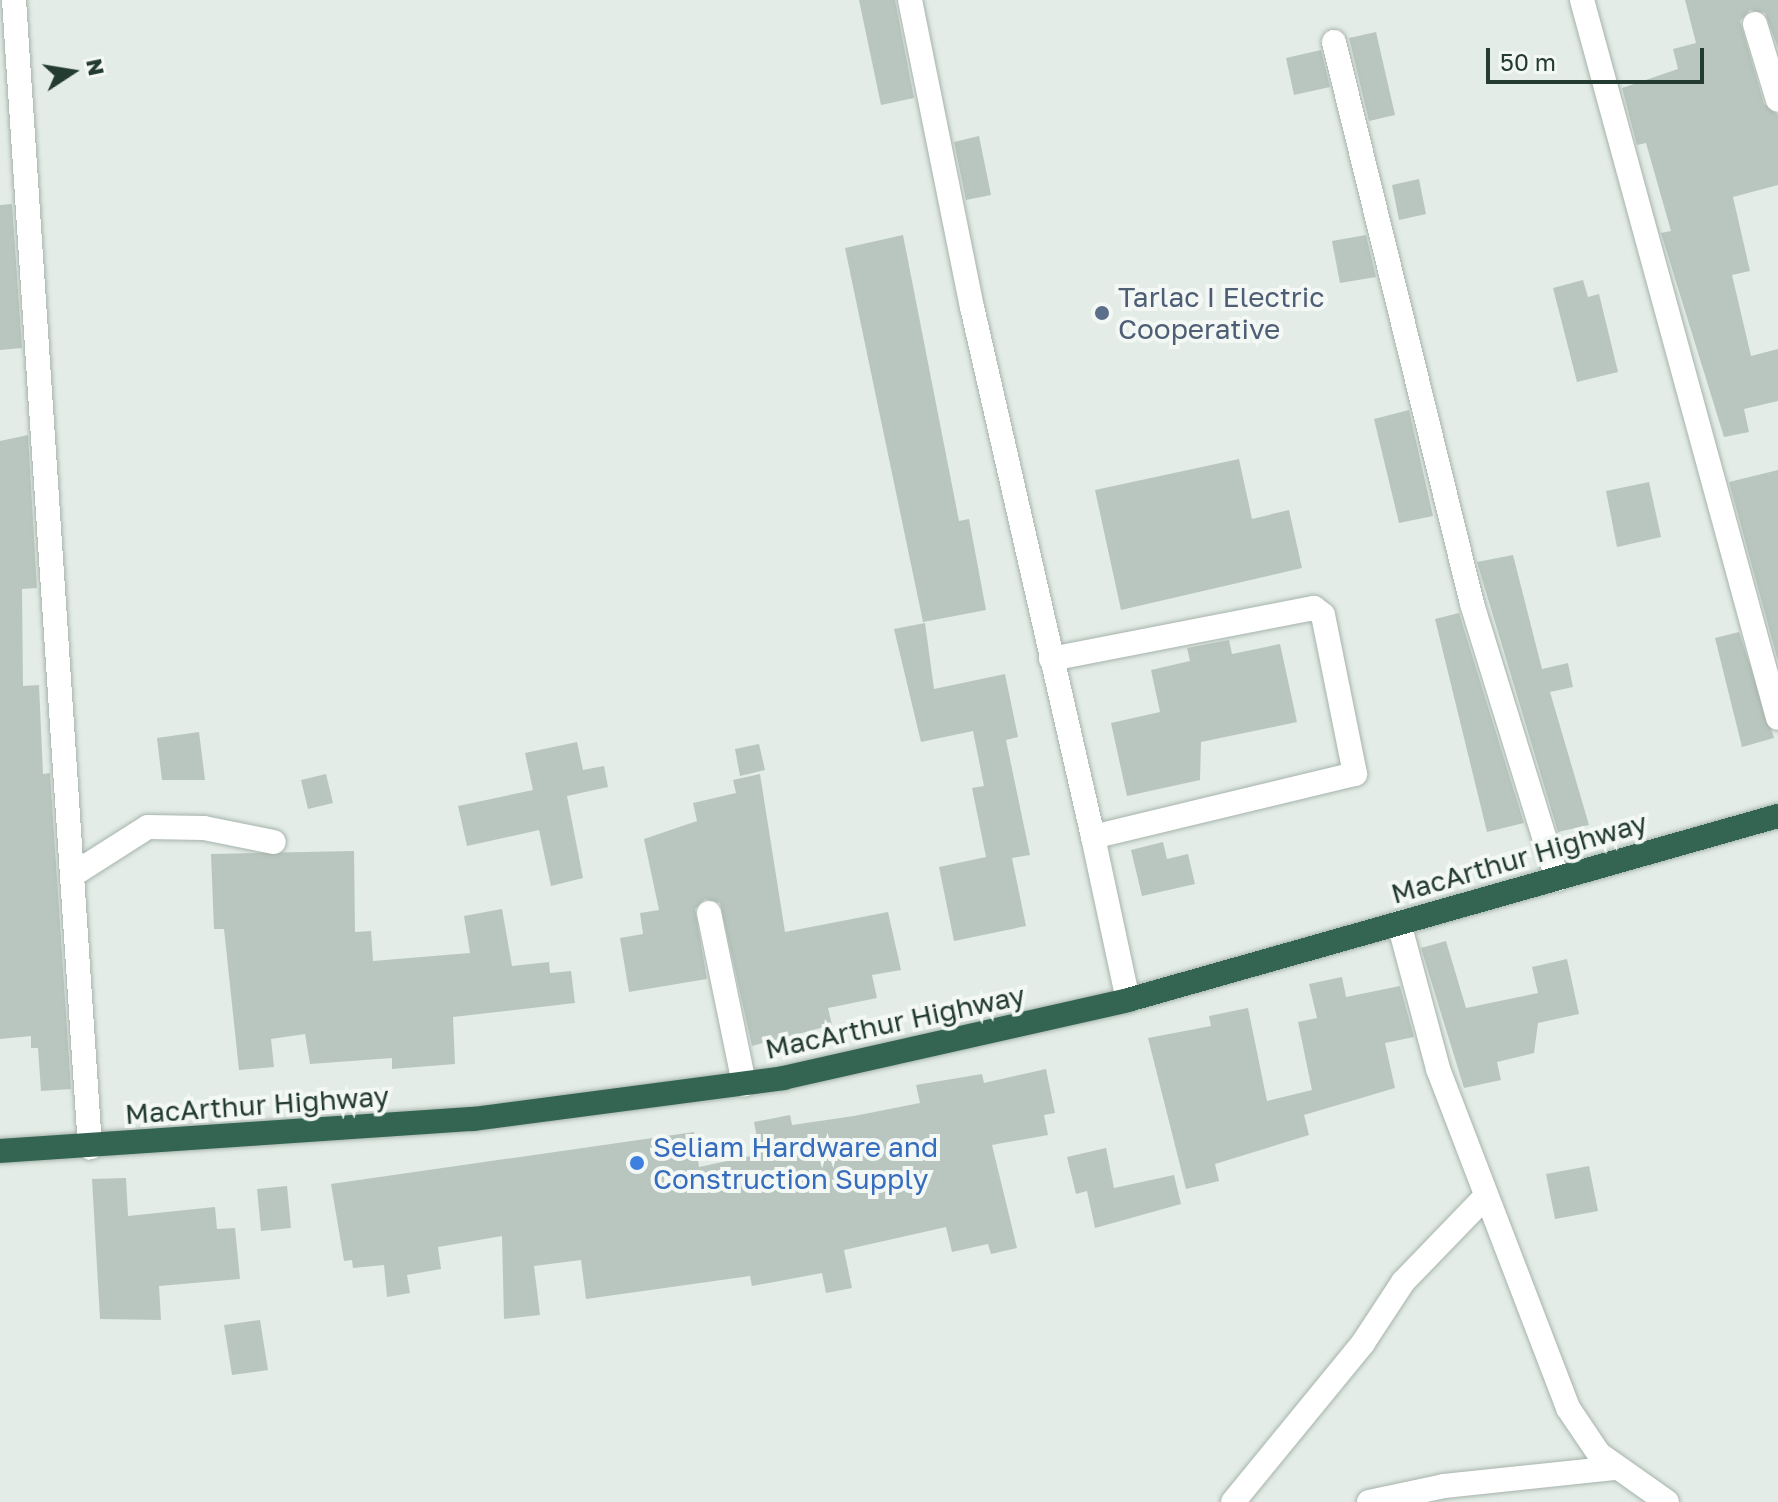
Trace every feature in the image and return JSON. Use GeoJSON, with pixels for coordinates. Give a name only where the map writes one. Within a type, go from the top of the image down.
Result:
{"type":"FeatureCollection","features":[{"type":"Feature","properties":{"kind":"highway","name":"MacArthur Highway"},"geometry":{"type":"LineString","coordinates":[[0,1151],[90,1147],[580,1109],[744,1084],[950,1044],[1128,1000],[1778,816]]}},
{"type":"Feature","properties":{"kind":"street"},"geometry":{"type":"LineString","coordinates":[[14,0],[77,872],[90,1147]]}},
{"type":"Feature","properties":{"kind":"street"},"geometry":{"type":"LineString","coordinates":[[910,0],[1051,659],[1128,1000]]}},
{"type":"Feature","properties":{"kind":"street"},"geometry":{"type":"LineString","coordinates":[[1582,0],[1778,718]]}},
{"type":"Feature","properties":{"kind":"street"},"geometry":{"type":"LineString","coordinates":[[1755,24],[1778,100]]}},
{"type":"Feature","properties":{"kind":"street"},"geometry":{"type":"LineString","coordinates":[[1334,42],[1472,604],[1557,879]]}},
{"type":"Feature","properties":{"kind":"street"},"geometry":{"type":"LineString","coordinates":[[1051,659],[1314,608],[1323,615],[1355,774],[1093,837]]}},
{"type":"Feature","properties":{"kind":"street"},"geometry":{"type":"LineString","coordinates":[[77,872],[148,827],[204,828],[274,842]]}},
{"type":"Feature","properties":{"kind":"street"},"geometry":{"type":"LineString","coordinates":[[709,913],[744,1084]]}},
{"type":"Feature","properties":{"kind":"street"},"geometry":{"type":"LineString","coordinates":[[1399,923],[1438,1069],[1568,1408],[1616,1468],[1667,1502]]}},
{"type":"Feature","properties":{"kind":"street"},"geometry":{"type":"LineString","coordinates":[[1233,1502],[1363,1343],[1403,1282],[1485,1197]]}},
{"type":"Feature","properties":{"kind":"street"},"geometry":{"type":"LineString","coordinates":[[1369,1502],[1444,1486],[1616,1468]]}},
{"type":"Feature","properties":{"kind":"building"},"geometry":{"type":"Polygon","coordinates":[[[859,0],[895,0],[914,98],[881,105],[859,0]]]}},
{"type":"Feature","properties":{"kind":"building"},"geometry":{"type":"Polygon","coordinates":[[[1685,0],[1778,0],[1778,48],[1765,13],[1750,10],[1740,21],[1764,104],[1778,115],[1778,185],[1733,197],[1750,271],[1732,275],[1751,356],[1778,349],[1778,401],[1744,409],[1749,432],[1724,437],[1661,233],[1671,231],[1646,143],[1637,145],[1622,88],[1678,69],[1673,49],[1696,43],[1685,0]]]}},
{"type":"Feature","properties":{"kind":"building"},"geometry":{"type":"Polygon","coordinates":[[[1376,32],[1395,115],[1369,121],[1349,38],[1376,32]]]}},
{"type":"Feature","properties":{"kind":"building"},"geometry":{"type":"Polygon","coordinates":[[[1321,50],[1330,87],[1294,95],[1286,58],[1321,50]]]}},
{"type":"Feature","properties":{"kind":"building"},"geometry":{"type":"Polygon","coordinates":[[[979,136],[991,195],[966,200],[954,142],[979,136]]]}},
{"type":"Feature","properties":{"kind":"building"},"geometry":{"type":"Polygon","coordinates":[[[1419,179],[1426,214],[1399,220],[1392,185],[1419,179]]]}},
{"type":"Feature","properties":{"kind":"building"},"geometry":{"type":"Polygon","coordinates":[[[12,204],[22,348],[0,350],[0,205],[12,204]]]}},
{"type":"Feature","properties":{"kind":"building"},"geometry":{"type":"Polygon","coordinates":[[[903,235],[959,521],[969,519],[986,610],[923,622],[845,248],[903,235]]]}},
{"type":"Feature","properties":{"kind":"building"},"geometry":{"type":"Polygon","coordinates":[[[1366,235],[1376,277],[1340,283],[1332,241],[1366,235]]]}},
{"type":"Feature","properties":{"kind":"building"},"geometry":{"type":"Polygon","coordinates":[[[1583,280],[1588,297],[1599,294],[1618,372],[1577,382],[1553,288],[1583,280]]]}},
{"type":"Feature","properties":{"kind":"building"},"geometry":{"type":"Polygon","coordinates":[[[1409,410],[1433,516],[1399,523],[1374,419],[1409,410]]]}},
{"type":"Feature","properties":{"kind":"building"},"geometry":{"type":"Polygon","coordinates":[[[28,435],[37,588],[22,589],[23,686],[39,685],[43,774],[50,773],[71,1089],[41,1091],[38,1048],[31,1048],[31,1036],[0,1039],[0,441],[28,435]]]}},
{"type":"Feature","properties":{"kind":"building"},"geometry":{"type":"Polygon","coordinates":[[[1239,459],[1252,519],[1289,510],[1302,568],[1121,610],[1095,490],[1239,459]]]}},
{"type":"Feature","properties":{"kind":"building"},"geometry":{"type":"Polygon","coordinates":[[[1778,470],[1778,661],[1729,482],[1778,470]]]}},
{"type":"Feature","properties":{"kind":"building"},"geometry":{"type":"Polygon","coordinates":[[[1649,482],[1661,537],[1617,547],[1606,491],[1649,482]]]}},
{"type":"Feature","properties":{"kind":"building"},"geometry":{"type":"Polygon","coordinates":[[[1513,555],[1542,669],[1568,663],[1573,687],[1550,692],[1589,825],[1558,832],[1477,562],[1513,555]]]}},
{"type":"Feature","properties":{"kind":"building"},"geometry":{"type":"Polygon","coordinates":[[[1459,613],[1524,823],[1487,832],[1435,619],[1459,613]]]}},
{"type":"Feature","properties":{"kind":"building"},"geometry":{"type":"Polygon","coordinates":[[[925,623],[934,689],[1005,674],[1018,737],[1006,740],[1030,855],[1012,858],[1026,926],[954,941],[939,867],[986,857],[972,788],[984,786],[973,731],[921,742],[894,629],[925,623]]]}},
{"type":"Feature","properties":{"kind":"building"},"geometry":{"type":"Polygon","coordinates":[[[1739,632],[1774,738],[1742,747],[1715,638],[1739,632]]]}},
{"type":"Feature","properties":{"kind":"building"},"geometry":{"type":"Polygon","coordinates":[[[1229,640],[1232,654],[1280,644],[1297,722],[1201,742],[1200,780],[1127,796],[1111,723],[1160,712],[1151,670],[1190,661],[1187,648],[1229,640]]]}},
{"type":"Feature","properties":{"kind":"building"},"geometry":{"type":"Polygon","coordinates":[[[199,732],[205,780],[162,780],[157,738],[199,732]]]}},
{"type":"Feature","properties":{"kind":"building"},"geometry":{"type":"Polygon","coordinates":[[[577,742],[583,770],[604,766],[608,787],[567,796],[583,878],[551,886],[539,830],[467,846],[458,806],[533,790],[525,753],[577,742]]]}},
{"type":"Feature","properties":{"kind":"building"},"geometry":{"type":"Polygon","coordinates":[[[759,744],[765,770],[740,776],[735,749],[759,744]]]}},
{"type":"Feature","properties":{"kind":"building"},"geometry":{"type":"Polygon","coordinates":[[[326,774],[333,803],[308,809],[301,780],[326,774]]]}},
{"type":"Feature","properties":{"kind":"building"},"geometry":{"type":"Polygon","coordinates":[[[760,774],[785,932],[888,912],[901,970],[872,975],[877,998],[828,1008],[832,1025],[752,1046],[720,903],[705,899],[695,909],[707,979],[629,992],[620,938],[643,934],[640,913],[659,910],[644,839],[697,821],[693,803],[736,793],[733,780],[760,774]]]}},
{"type":"Feature","properties":{"kind":"building"},"geometry":{"type":"Polygon","coordinates":[[[1163,842],[1167,859],[1188,854],[1195,884],[1142,896],[1131,850],[1163,842]]]}},
{"type":"Feature","properties":{"kind":"building"},"geometry":{"type":"Polygon","coordinates":[[[354,851],[355,932],[371,931],[373,961],[470,953],[464,916],[502,909],[512,966],[549,962],[550,973],[571,971],[575,1003],[453,1017],[455,1064],[392,1069],[392,1058],[310,1064],[305,1034],[271,1039],[274,1067],[239,1070],[224,929],[214,929],[211,854],[354,851]]]}},
{"type":"Feature","properties":{"kind":"building"},"geometry":{"type":"Polygon","coordinates":[[[1446,941],[1466,1008],[1538,993],[1532,967],[1567,959],[1579,1014],[1538,1023],[1534,1053],[1497,1062],[1501,1080],[1464,1088],[1421,948],[1446,941]]]}},
{"type":"Feature","properties":{"kind":"building"},"geometry":{"type":"Polygon","coordinates":[[[1342,977],[1346,997],[1400,986],[1414,1037],[1385,1043],[1395,1088],[1304,1115],[1309,1135],[1215,1164],[1219,1181],[1186,1189],[1148,1038],[1211,1026],[1209,1016],[1248,1008],[1267,1101],[1312,1090],[1298,1022],[1317,1018],[1309,984],[1342,977]]]}},
{"type":"Feature","properties":{"kind":"building"},"geometry":{"type":"Polygon","coordinates":[[[1046,1069],[1055,1113],[1044,1115],[1048,1135],[992,1145],[1017,1248],[991,1254],[988,1244],[952,1252],[946,1227],[844,1250],[852,1288],[826,1293],[822,1273],[752,1286],[750,1276],[586,1299],[581,1260],[534,1266],[540,1315],[504,1319],[502,1236],[438,1247],[441,1269],[407,1275],[410,1293],[387,1297],[384,1265],[353,1268],[352,1260],[344,1261],[331,1184],[694,1132],[699,1167],[760,1154],[754,1122],[790,1115],[792,1125],[854,1116],[920,1103],[916,1085],[982,1074],[984,1083],[1046,1069]]]}},
{"type":"Feature","properties":{"kind":"building"},"geometry":{"type":"Polygon","coordinates":[[[1106,1148],[1114,1188],[1174,1175],[1181,1204],[1095,1228],[1087,1191],[1076,1194],[1067,1157],[1106,1148]]]}},
{"type":"Feature","properties":{"kind":"building"},"geometry":{"type":"Polygon","coordinates":[[[1589,1166],[1598,1211],[1555,1219],[1546,1174],[1589,1166]]]}},
{"type":"Feature","properties":{"kind":"building"},"geometry":{"type":"Polygon","coordinates":[[[126,1178],[128,1216],[215,1207],[217,1229],[235,1228],[240,1279],[159,1286],[161,1320],[100,1319],[92,1179],[126,1178]]]}},
{"type":"Feature","properties":{"kind":"building"},"geometry":{"type":"Polygon","coordinates":[[[287,1186],[291,1228],[261,1231],[257,1189],[287,1186]]]}},
{"type":"Feature","properties":{"kind":"building"},"geometry":{"type":"Polygon","coordinates":[[[260,1320],[268,1370],[232,1375],[224,1325],[260,1320]]]}},
{"type":"Feature","properties":{"kind":"place","name":"Tarlac I Electric Cooperative"},"geometry":{"type":"Point","coordinates":[1102,313]}},
{"type":"Feature","properties":{"kind":"place","name":"Seliam Hardware and Construction Supply"},"geometry":{"type":"Point","coordinates":[637,1163]}}]}
